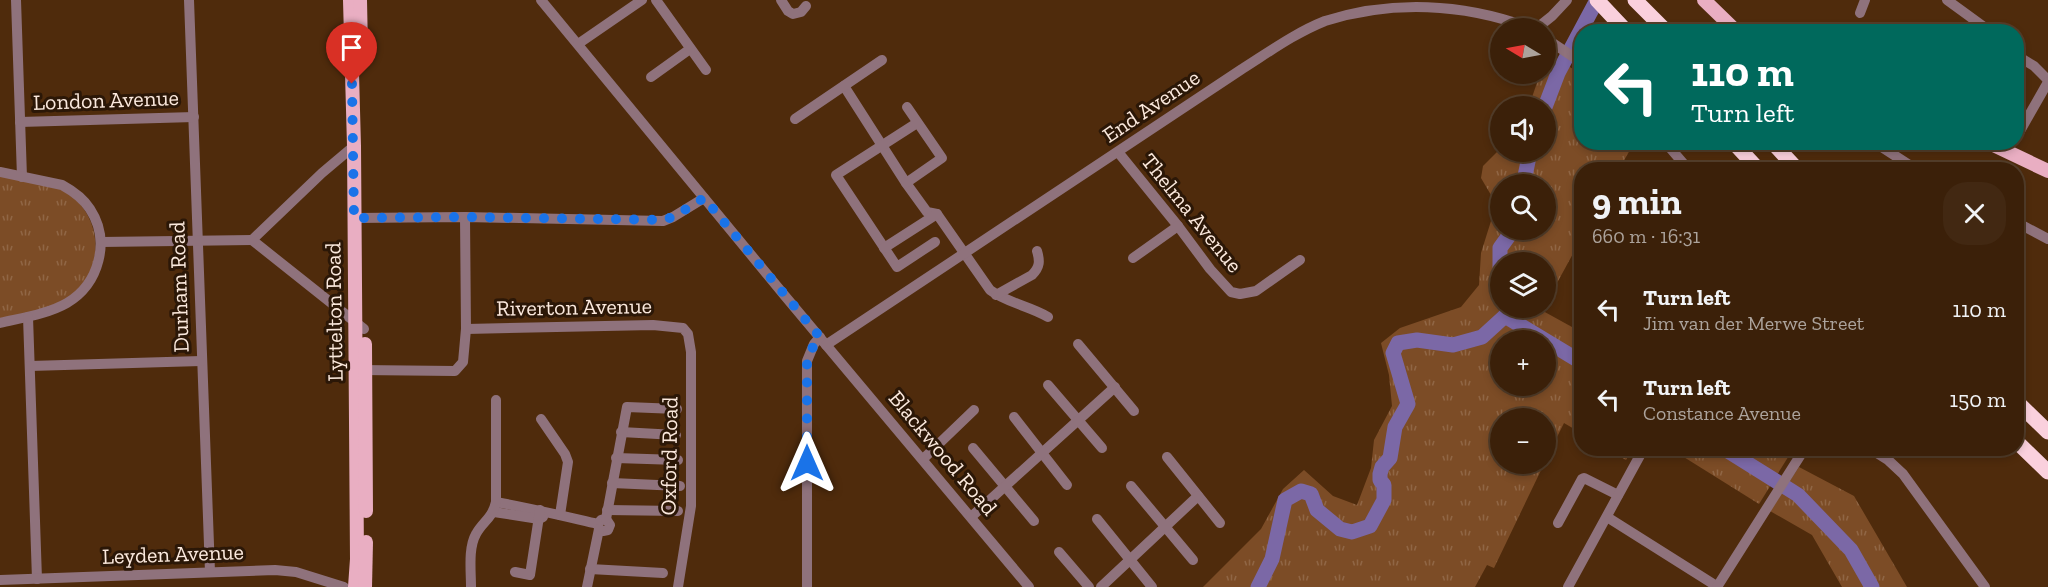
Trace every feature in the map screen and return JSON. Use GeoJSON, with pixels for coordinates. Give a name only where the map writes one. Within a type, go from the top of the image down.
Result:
{"type":"FeatureCollection","features":[{"type":"Feature","properties":{"kind":"highway"},"geometry":{"type":"LineString","coordinates":[[1635,0],[1659,24]]}},
{"type":"Feature","properties":{"kind":"highway"},"geometry":{"type":"LineString","coordinates":[[1602,5],[1620,24]]}},
{"type":"Feature","properties":{"kind":"highway"},"geometry":{"type":"LineString","coordinates":[[1740,150],[1752,162]]}},
{"type":"Feature","properties":{"kind":"highway"},"geometry":{"type":"LineString","coordinates":[[1779,150],[1791,162]]}},
{"type":"Feature","properties":{"kind":"highway"},"geometry":{"type":"LineString","coordinates":[[2024,409],[2048,432]]}},
{"type":"Feature","properties":{"kind":"highway"},"geometry":{"type":"LineString","coordinates":[[2024,449],[2048,472]]}},
{"type":"Feature","properties":{"kind":"main road","name":"Lyttelton Road"},"geometry":{"type":"LineString","coordinates":[[350,0],[358,218]]}},
{"type":"Feature","properties":{"kind":"main road","name":"Lyttelton Road"},"geometry":{"type":"LineString","coordinates":[[355,587],[360,370],[358,218],[360,0]]}},
{"type":"Feature","properties":{"kind":"main road"},"geometry":{"type":"LineString","coordinates":[[1704,0],[1729,24]]}},
{"type":"Feature","properties":{"kind":"main road"},"geometry":{"type":"LineString","coordinates":[[1709,0],[1734,24]]}},
{"type":"Feature","properties":{"kind":"main road"},"geometry":{"type":"LineString","coordinates":[[2019,150],[2048,171]]}},
{"type":"Feature","properties":{"kind":"main road"},"geometry":{"type":"LineString","coordinates":[[2023,150],[2048,162]]}},
{"type":"Feature","properties":{"kind":"main road","name":"Lyttelton Road"},"geometry":{"type":"LineString","coordinates":[[360,370],[367,567],[365,587]]}},
{"type":"Feature","properties":{"kind":"street"},"geometry":{"type":"LineString","coordinates":[[16,0],[22,177]]}},
{"type":"Feature","properties":{"kind":"street","name":"Durham Road"},"geometry":{"type":"LineString","coordinates":[[189,0],[210,573]]}},
{"type":"Feature","properties":{"kind":"street","name":"Blackwood Road"},"geometry":{"type":"LineString","coordinates":[[541,0],[1029,587]]}},
{"type":"Feature","properties":{"kind":"street"},"geometry":{"type":"LineString","coordinates":[[578,44],[642,0]]}},
{"type":"Feature","properties":{"kind":"street"},"geometry":{"type":"LineString","coordinates":[[656,0],[706,70]]}},
{"type":"Feature","properties":{"kind":"street"},"geometry":{"type":"LineString","coordinates":[[781,0],[788,11],[793,14],[801,12],[806,6]]}},
{"type":"Feature","properties":{"kind":"street"},"geometry":{"type":"LineString","coordinates":[[1550,18],[1567,0]]}},
{"type":"Feature","properties":{"kind":"street"},"geometry":{"type":"LineString","coordinates":[[1860,13],[1865,0]]}},
{"type":"Feature","properties":{"kind":"street"},"geometry":{"type":"LineString","coordinates":[[1947,0],[1980,24]]}},
{"type":"Feature","properties":{"kind":"street","name":"End Avenue"},"geometry":{"type":"LineString","coordinates":[[823,341],[965,254],[1301,32],[1326,20],[1354,10],[1405,3],[1433,3],[1462,7],[1503,18]]}},
{"type":"Feature","properties":{"kind":"street"},"geometry":{"type":"LineString","coordinates":[[1556,46],[1574,58]]}},
{"type":"Feature","properties":{"kind":"street"},"geometry":{"type":"LineString","coordinates":[[651,77],[690,49]]}},
{"type":"Feature","properties":{"kind":"street"},"geometry":{"type":"LineString","coordinates":[[795,119],[882,60]]}},
{"type":"Feature","properties":{"kind":"street"},"geometry":{"type":"LineString","coordinates":[[2024,60],[2034,66],[2048,81],[2024,122]]}},
{"type":"Feature","properties":{"kind":"street"},"geometry":{"type":"LineString","coordinates":[[844,86],[906,183],[927,212],[937,214],[990,290],[996,295],[1037,311],[1048,318]]}},
{"type":"Feature","properties":{"kind":"street"},"geometry":{"type":"LineString","coordinates":[[906,183],[942,158],[907,107]]}},
{"type":"Feature","properties":{"kind":"street","name":"London Avenue"},"geometry":{"type":"LineString","coordinates":[[20,123],[194,117]]}},
{"type":"Feature","properties":{"kind":"street"},"geometry":{"type":"LineString","coordinates":[[917,123],[836,175],[897,267],[935,242]]}},
{"type":"Feature","properties":{"kind":"street"},"geometry":{"type":"LineString","coordinates":[[252,240],[322,173],[354,146]]}},
{"type":"Feature","properties":{"kind":"street"},"geometry":{"type":"LineString","coordinates":[[1672,150],[1682,162]]}},
{"type":"Feature","properties":{"kind":"street"},"geometry":{"type":"LineString","coordinates":[[1886,150],[1905,162]]}},
{"type":"Feature","properties":{"kind":"street","name":"Thelma Avenue"},"geometry":{"type":"LineString","coordinates":[[1118,152],[1210,269],[1231,292],[1256,291],[1300,260]]}},
{"type":"Feature","properties":{"kind":"street"},"geometry":{"type":"LineString","coordinates":[[0,172],[62,185],[80,198],[90,209],[101,242],[96,268],[85,288],[65,304],[27,317],[0,323]]}},
{"type":"Feature","properties":{"kind":"street"},"geometry":{"type":"LineString","coordinates":[[358,218],[663,220],[673,217],[704,198]]}},
{"type":"Feature","properties":{"kind":"street"},"geometry":{"type":"LineString","coordinates":[[884,248],[937,214]]}},
{"type":"Feature","properties":{"kind":"street"},"geometry":{"type":"LineString","coordinates":[[360,370],[446,371],[455,370],[459,366],[464,356],[466,329],[465,217]]}},
{"type":"Feature","properties":{"kind":"street"},"geometry":{"type":"LineString","coordinates":[[1133,258],[1178,226]]}},
{"type":"Feature","properties":{"kind":"street"},"geometry":{"type":"LineString","coordinates":[[2024,226],[2048,239]]}},
{"type":"Feature","properties":{"kind":"street"},"geometry":{"type":"LineString","coordinates":[[101,242],[252,240],[360,326]]}},
{"type":"Feature","properties":{"kind":"street"},"geometry":{"type":"LineString","coordinates":[[996,295],[1037,270],[1039,260],[1037,251]]}},
{"type":"Feature","properties":{"kind":"street"},"geometry":{"type":"LineString","coordinates":[[27,317],[38,579]]}},
{"type":"Feature","properties":{"kind":"street","name":"Riverton Avenue"},"geometry":{"type":"LineString","coordinates":[[466,329],[653,325],[683,328]]}},
{"type":"Feature","properties":{"kind":"street","name":"Oxford Road"},"geometry":{"type":"LineString","coordinates":[[678,587],[691,491],[691,352],[688,334],[683,328]]}},
{"type":"Feature","properties":{"kind":"street"},"geometry":{"type":"LineString","coordinates":[[807,587],[807,362],[814,344],[823,341]]}},
{"type":"Feature","properties":{"kind":"street"},"geometry":{"type":"LineString","coordinates":[[1078,344],[1134,411]]}},
{"type":"Feature","properties":{"kind":"street"},"geometry":{"type":"LineString","coordinates":[[30,366],[201,361]]}},
{"type":"Feature","properties":{"kind":"street"},"geometry":{"type":"LineString","coordinates":[[1048,385],[1102,448]]}},
{"type":"Feature","properties":{"kind":"street"},"geometry":{"type":"LineString","coordinates":[[971,517],[1115,387]]}},
{"type":"Feature","properties":{"kind":"street"},"geometry":{"type":"LineString","coordinates":[[471,587],[472,543],[495,507],[496,400]]}},
{"type":"Feature","properties":{"kind":"street"},"geometry":{"type":"LineString","coordinates":[[587,587],[612,483],[627,407],[677,409]]}},
{"type":"Feature","properties":{"kind":"street"},"geometry":{"type":"LineString","coordinates":[[923,459],[974,410]]}},
{"type":"Feature","properties":{"kind":"street"},"geometry":{"type":"LineString","coordinates":[[1014,417],[1067,485]]}},
{"type":"Feature","properties":{"kind":"street"},"geometry":{"type":"LineString","coordinates":[[530,575],[547,515],[568,462],[541,419]]}},
{"type":"Feature","properties":{"kind":"street"},"geometry":{"type":"LineString","coordinates":[[621,432],[676,435]]}},
{"type":"Feature","properties":{"kind":"street"},"geometry":{"type":"LineString","coordinates":[[973,448],[1034,521]]}},
{"type":"Feature","properties":{"kind":"street"},"geometry":{"type":"LineString","coordinates":[[1568,587],[1640,456]]}},
{"type":"Feature","properties":{"kind":"street"},"geometry":{"type":"LineString","coordinates":[[1607,517],[1718,587],[1800,456]]}},
{"type":"Feature","properties":{"kind":"street"},"geometry":{"type":"LineString","coordinates":[[1882,456],[1903,474],[1985,587]]}},
{"type":"Feature","properties":{"kind":"street"},"geometry":{"type":"LineString","coordinates":[[1167,457],[1220,523]]}},
{"type":"Feature","properties":{"kind":"street"},"geometry":{"type":"LineString","coordinates":[[616,458],[678,460]]}},
{"type":"Feature","properties":{"kind":"street"},"geometry":{"type":"LineString","coordinates":[[1558,523],[1584,478],[1618,495]]}},
{"type":"Feature","properties":{"kind":"street"},"geometry":{"type":"LineString","coordinates":[[612,483],[680,486]]}},
{"type":"Feature","properties":{"kind":"street"},"geometry":{"type":"LineString","coordinates":[[1131,486],[1193,560]]}},
{"type":"Feature","properties":{"kind":"street"},"geometry":{"type":"LineString","coordinates":[[1101,587],[1198,496]]}},
{"type":"Feature","properties":{"kind":"street"},"geometry":{"type":"LineString","coordinates":[[495,507],[602,520],[678,511]]}},
{"type":"Feature","properties":{"kind":"street"},"geometry":{"type":"LineString","coordinates":[[1096,519],[1152,587]]}},
{"type":"Feature","properties":{"kind":"street"},"geometry":{"type":"LineString","coordinates":[[1059,552],[1089,587]]}},
{"type":"Feature","properties":{"kind":"street"},"geometry":{"type":"LineString","coordinates":[[590,569],[663,573]]}},
{"type":"Feature","properties":{"kind":"street","name":"Leyden Avenue"},"geometry":{"type":"LineString","coordinates":[[0,580],[288,570],[344,587]]}},
{"type":"Feature","properties":{"kind":"street"},"geometry":{"type":"LineString","coordinates":[[515,572],[542,577]]}},
{"type":"Feature","properties":{"kind":"street"},"geometry":{"type":"LineString","coordinates":[[148,575],[148,587]]}},
{"type":"Feature","properties":{"kind":"green space"},"geometry":{"type":"Polygon","coordinates":[[[1556,58],[1574,70],[1574,150],[1630,150],[1623,162],[1574,162],[1574,252],[1556,285],[1556,252],[1490,252],[1490,318],[1556,318],[1574,328],[1574,429],[1564,423],[1556,439],[1556,408],[1490,408],[1490,474],[1539,474],[1494,568],[1487,565],[1475,587],[1203,587],[1261,529],[1283,489],[1304,470],[1333,496],[1357,505],[1371,468],[1374,440],[1392,406],[1389,375],[1381,343],[1400,328],[1461,307],[1479,285],[1481,253],[1490,224],[1490,240],[1556,240],[1556,174],[1490,174],[1490,193],[1481,178],[1483,166],[1490,159],[1490,162],[1556,162],[1556,96],[1532,96],[1537,84],[1556,84],[1556,58]]]}},
{"type":"Feature","properties":{"kind":"green space"},"geometry":{"type":"Polygon","coordinates":[[[0,176],[43,184],[70,193],[89,218],[93,229],[95,253],[89,275],[73,294],[48,307],[0,320],[0,176]]]}},
{"type":"Feature","properties":{"kind":"green space"},"geometry":{"type":"Polygon","coordinates":[[[1682,456],[1789,456],[1759,504],[1682,456]]]}},
{"type":"Feature","properties":{"kind":"green space"},"geometry":{"type":"Polygon","coordinates":[[[1799,467],[1854,496],[1907,587],[1842,587],[1812,535],[1770,511],[1799,467]]]}},
{"type":"Feature","properties":{"kind":"waterway"},"geometry":{"type":"LineString","coordinates":[[1584,24],[1597,0]]}},
{"type":"Feature","properties":{"kind":"waterway"},"geometry":{"type":"LineString","coordinates":[[1549,96],[1574,43]]}},
{"type":"Feature","properties":{"kind":"waterway"},"geometry":{"type":"LineString","coordinates":[[1525,174],[1528,162]]}},
{"type":"Feature","properties":{"kind":"waterway"},"geometry":{"type":"LineString","coordinates":[[1500,252],[1506,240]]}},
{"type":"Feature","properties":{"kind":"waterway"},"geometry":{"type":"LineString","coordinates":[[1258,587],[1272,559],[1285,500],[1301,491],[1311,494],[1317,510],[1340,529],[1352,532],[1370,526],[1384,500],[1384,485],[1380,480],[1382,467],[1390,458],[1395,427],[1408,404],[1393,353],[1398,343],[1417,340],[1453,345],[1482,337],[1503,318]]}},
{"type":"Feature","properties":{"kind":"waterway"},"geometry":{"type":"LineString","coordinates":[[1508,318],[1574,358]]}},
{"type":"Feature","properties":{"kind":"waterway"},"geometry":{"type":"LineString","coordinates":[[1736,456],[1798,495],[1851,550],[1872,587]]}},
{"type":"Feature","properties":{"kind":"route"},"geometry":{"type":"LineString","coordinates":[[352,84],[354,218],[663,220],[673,217],[704,198],[820,337],[814,344],[807,362],[807,463]]}}]}
